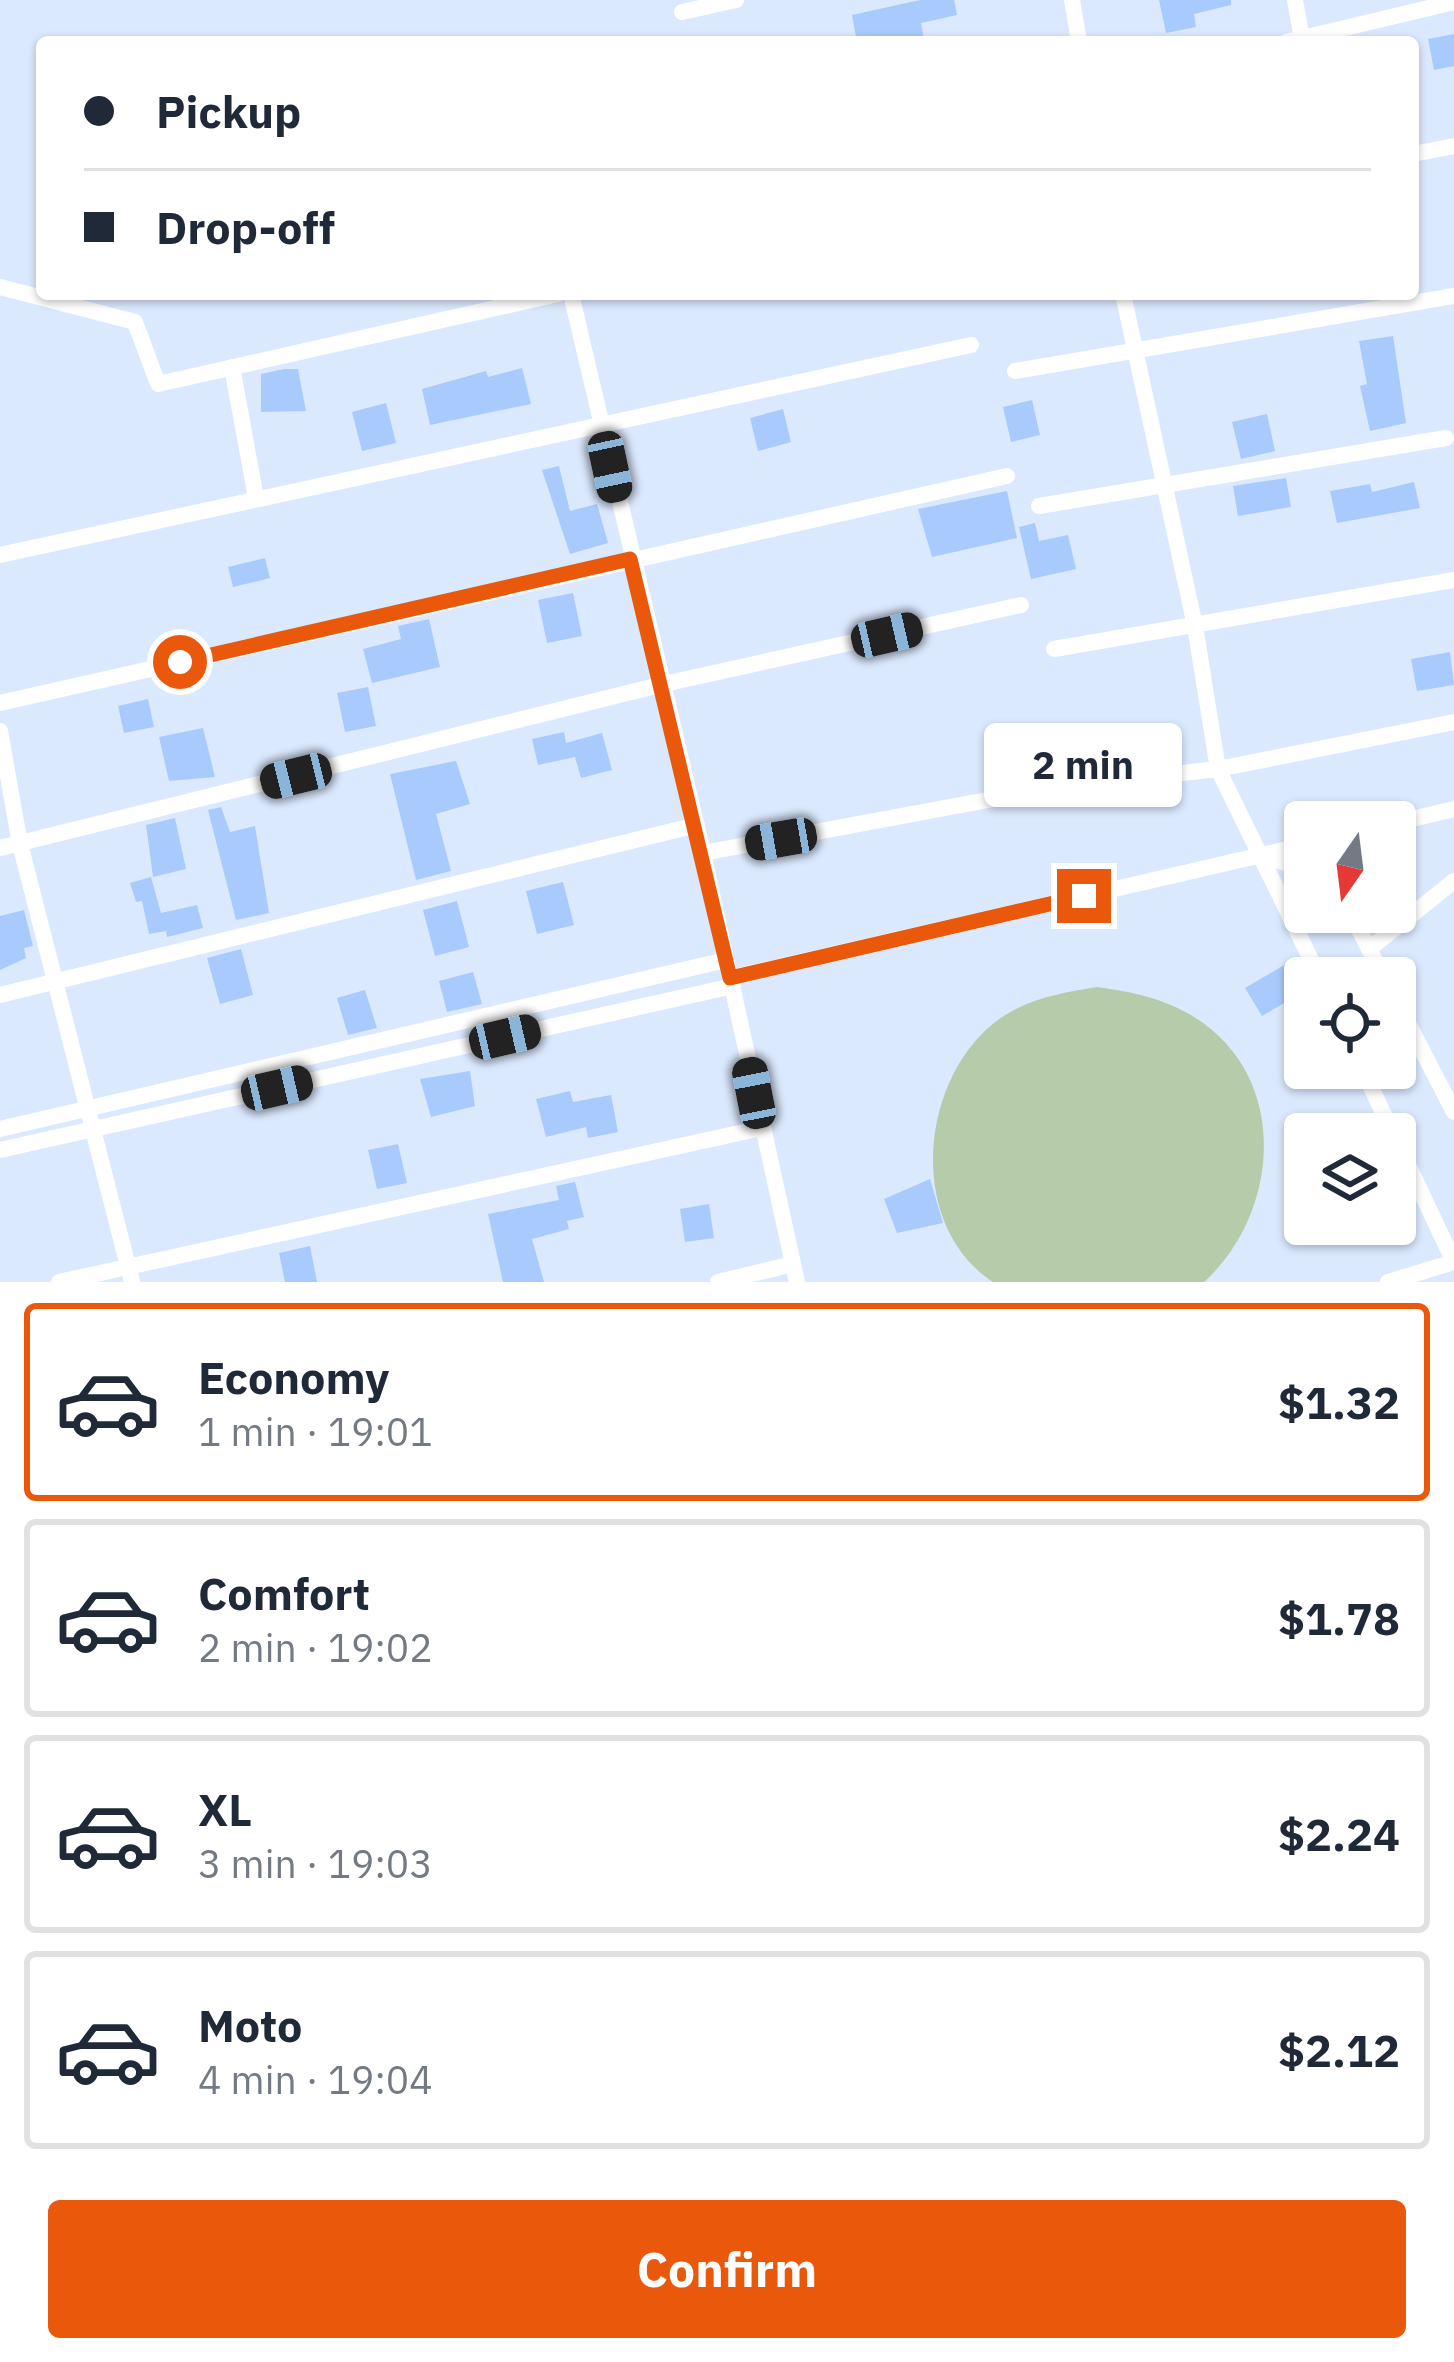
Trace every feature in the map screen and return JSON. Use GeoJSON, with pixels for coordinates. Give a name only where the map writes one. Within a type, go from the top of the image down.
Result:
{"type":"FeatureCollection","features":[{"type":"Feature","properties":{"kind":"street"},"geometry":{"type":"LineString","coordinates":[[682,12],[736,0]]}},
{"type":"Feature","properties":{"kind":"street"},"geometry":{"type":"LineString","coordinates":[[1072,0],[1078,36]]}},
{"type":"Feature","properties":{"kind":"street"},"geometry":{"type":"LineString","coordinates":[[1294,36],[1295,0]]}},
{"type":"Feature","properties":{"kind":"street"},"geometry":{"type":"LineString","coordinates":[[1309,36],[1430,3],[1454,2]]}},
{"type":"Feature","properties":{"kind":"street"},"geometry":{"type":"LineString","coordinates":[[1419,153],[1454,146]]}},
{"type":"Feature","properties":{"kind":"street"},"geometry":{"type":"LineString","coordinates":[[0,287],[36,296]]}},
{"type":"Feature","properties":{"kind":"street"},"geometry":{"type":"LineString","coordinates":[[1015,371],[1454,296]]}},
{"type":"Feature","properties":{"kind":"street"},"geometry":{"type":"LineString","coordinates":[[50,300],[135,322],[158,384],[532,300]]}},
{"type":"Feature","properties":{"kind":"street"},"geometry":{"type":"LineString","coordinates":[[572,300],[630,559],[697,825],[795,1273],[718,1282]]}},
{"type":"Feature","properties":{"kind":"street"},"geometry":{"type":"LineString","coordinates":[[1124,300],[1195,626],[1218,769],[1310,957]]}},
{"type":"Feature","properties":{"kind":"street"},"geometry":{"type":"LineString","coordinates":[[0,555],[601,421],[971,345]]}},
{"type":"Feature","properties":{"kind":"street"},"geometry":{"type":"LineString","coordinates":[[232,368],[256,498]]}},
{"type":"Feature","properties":{"kind":"street"},"geometry":{"type":"LineString","coordinates":[[1039,506],[1446,438]]}},
{"type":"Feature","properties":{"kind":"street"},"geometry":{"type":"LineString","coordinates":[[0,703],[1007,476]]}},
{"type":"Feature","properties":{"kind":"street"},"geometry":{"type":"LineString","coordinates":[[1054,649],[1454,580]]}},
{"type":"Feature","properties":{"kind":"street"},"geometry":{"type":"LineString","coordinates":[[0,848],[664,684],[1021,605]]}},
{"type":"Feature","properties":{"kind":"street"},"geometry":{"type":"LineString","coordinates":[[703,854],[1058,787],[1218,769],[1454,722]]}},
{"type":"Feature","properties":{"kind":"street"},"geometry":{"type":"LineString","coordinates":[[0,730],[20,844],[130,1274]]}},
{"type":"Feature","properties":{"kind":"street"},"geometry":{"type":"LineString","coordinates":[[1416,819],[1454,809]]}},
{"type":"Feature","properties":{"kind":"street"},"geometry":{"type":"LineString","coordinates":[[0,994],[697,825]]}},
{"type":"Feature","properties":{"kind":"street"},"geometry":{"type":"LineString","coordinates":[[0,1129],[730,975],[1284,850]]}},
{"type":"Feature","properties":{"kind":"street"},"geometry":{"type":"LineString","coordinates":[[1261,856],[1284,863]]}},
{"type":"Feature","properties":{"kind":"street"},"geometry":{"type":"LineString","coordinates":[[1369,949],[1454,881]]}},
{"type":"Feature","properties":{"kind":"street"},"geometry":{"type":"LineString","coordinates":[[1361,933],[1373,957]]}},
{"type":"Feature","properties":{"kind":"street"},"geometry":{"type":"LineString","coordinates":[[0,1150],[730,975]]}},
{"type":"Feature","properties":{"kind":"street"},"geometry":{"type":"LineString","coordinates":[[1416,1031],[1447,1080],[1454,1112]]}},
{"type":"Feature","properties":{"kind":"street"},"geometry":{"type":"LineString","coordinates":[[58,1282],[130,1274],[762,1128]]}},
{"type":"Feature","properties":{"kind":"street"},"geometry":{"type":"LineString","coordinates":[[1388,1282],[1454,1262],[1416,1182]]}},
{"type":"Feature","properties":{"kind":"green space"},"geometry":{"type":"Polygon","coordinates":[[[1097,987],[1147,997],[1194,1017],[1225,1043],[1247,1074],[1260,1109],[1264,1146],[1260,1184],[1248,1220],[1229,1253],[1204,1282],[993,1282],[965,1257],[946,1226],[936,1191],[933,1154],[950,1081],[969,1049],[994,1023],[1018,1008],[1097,987]]]}},
{"type":"Feature","properties":{"kind":"building"},"geometry":{"type":"Polygon","coordinates":[[[920,0],[954,0],[957,15],[921,23],[923,36],[856,36],[852,15],[920,0]]]}},
{"type":"Feature","properties":{"kind":"building"},"geometry":{"type":"Polygon","coordinates":[[[1159,0],[1231,0],[1231,5],[1194,14],[1196,27],[1166,33],[1159,0]]]}},
{"type":"Feature","properties":{"kind":"building"},"geometry":{"type":"Polygon","coordinates":[[[1454,34],[1454,66],[1434,70],[1428,39],[1454,34]]]}},
{"type":"Feature","properties":{"kind":"building"},"geometry":{"type":"Polygon","coordinates":[[[1393,336],[1406,423],[1370,431],[1360,386],[1367,384],[1359,341],[1393,336]]]}},
{"type":"Feature","properties":{"kind":"building"},"geometry":{"type":"Polygon","coordinates":[[[522,368],[531,404],[430,425],[422,389],[486,371],[488,377],[522,368]]]}},
{"type":"Feature","properties":{"kind":"building"},"geometry":{"type":"Polygon","coordinates":[[[298,369],[306,411],[261,412],[261,374],[298,369]]]}},
{"type":"Feature","properties":{"kind":"building"},"geometry":{"type":"Polygon","coordinates":[[[1032,400],[1040,435],[1011,442],[1003,407],[1032,400]]]}},
{"type":"Feature","properties":{"kind":"building"},"geometry":{"type":"Polygon","coordinates":[[[386,403],[396,443],[362,451],[352,412],[386,403]]]}},
{"type":"Feature","properties":{"kind":"building"},"geometry":{"type":"Polygon","coordinates":[[[783,409],[791,442],[758,451],[750,418],[783,409]]]}},
{"type":"Feature","properties":{"kind":"building"},"geometry":{"type":"Polygon","coordinates":[[[1267,414],[1275,451],[1241,459],[1232,422],[1267,414]]]}},
{"type":"Feature","properties":{"kind":"building"},"geometry":{"type":"Polygon","coordinates":[[[559,466],[570,511],[597,504],[608,543],[570,554],[542,470],[559,466]]]}},
{"type":"Feature","properties":{"kind":"building"},"geometry":{"type":"Polygon","coordinates":[[[1286,478],[1291,507],[1238,516],[1233,486],[1286,478]]]}},
{"type":"Feature","properties":{"kind":"building"},"geometry":{"type":"Polygon","coordinates":[[[1414,482],[1420,508],[1337,523],[1330,491],[1370,484],[1372,492],[1414,482]]]}},
{"type":"Feature","properties":{"kind":"building"},"geometry":{"type":"Polygon","coordinates":[[[1007,491],[1017,538],[932,557],[918,509],[1007,491]]]}},
{"type":"Feature","properties":{"kind":"building"},"geometry":{"type":"Polygon","coordinates":[[[1035,523],[1039,541],[1068,535],[1076,569],[1031,579],[1019,527],[1035,523]]]}},
{"type":"Feature","properties":{"kind":"building"},"geometry":{"type":"Polygon","coordinates":[[[265,558],[270,578],[233,587],[228,567],[265,558]]]}},
{"type":"Feature","properties":{"kind":"building"},"geometry":{"type":"Polygon","coordinates":[[[573,593],[582,636],[547,643],[538,600],[573,593]]]}},
{"type":"Feature","properties":{"kind":"building"},"geometry":{"type":"Polygon","coordinates":[[[429,619],[440,667],[372,683],[363,649],[401,639],[398,626],[429,619]]]}},
{"type":"Feature","properties":{"kind":"building"},"geometry":{"type":"Polygon","coordinates":[[[1450,652],[1454,685],[1417,691],[1411,659],[1450,652]]]}},
{"type":"Feature","properties":{"kind":"building"},"geometry":{"type":"Polygon","coordinates":[[[368,687],[376,726],[345,732],[337,693],[368,687]]]}},
{"type":"Feature","properties":{"kind":"building"},"geometry":{"type":"Polygon","coordinates":[[[148,699],[154,727],[124,733],[118,706],[148,699]]]}},
{"type":"Feature","properties":{"kind":"building"},"geometry":{"type":"Polygon","coordinates":[[[203,728],[215,777],[169,781],[159,737],[203,728]]]}},
{"type":"Feature","properties":{"kind":"building"},"geometry":{"type":"Polygon","coordinates":[[[564,732],[566,743],[602,733],[612,770],[581,778],[575,757],[538,765],[532,739],[564,732]]]}},
{"type":"Feature","properties":{"kind":"building"},"geometry":{"type":"Polygon","coordinates":[[[456,761],[470,804],[436,814],[451,871],[416,880],[390,774],[456,761]]]}},
{"type":"Feature","properties":{"kind":"building"},"geometry":{"type":"Polygon","coordinates":[[[221,807],[230,832],[255,826],[269,913],[236,920],[208,810],[221,807]]]}},
{"type":"Feature","properties":{"kind":"building"},"geometry":{"type":"Polygon","coordinates":[[[175,818],[186,869],[153,877],[146,825],[175,818]]]}},
{"type":"Feature","properties":{"kind":"building"},"geometry":{"type":"Polygon","coordinates":[[[151,877],[161,913],[197,905],[203,928],[167,937],[166,931],[149,934],[142,901],[136,902],[130,883],[151,877]]]}},
{"type":"Feature","properties":{"kind":"building"},"geometry":{"type":"Polygon","coordinates":[[[563,882],[574,925],[537,934],[526,891],[563,882]]]}},
{"type":"Feature","properties":{"kind":"building"},"geometry":{"type":"Polygon","coordinates":[[[457,901],[469,947],[435,956],[423,910],[457,901]]]}},
{"type":"Feature","properties":{"kind":"building"},"geometry":{"type":"Polygon","coordinates":[[[24,910],[33,946],[24,948],[26,958],[0,970],[0,916],[24,910]]]}},
{"type":"Feature","properties":{"kind":"building"},"geometry":{"type":"Polygon","coordinates":[[[241,949],[253,995],[220,1004],[207,958],[241,949]]]}},
{"type":"Feature","properties":{"kind":"building"},"geometry":{"type":"Polygon","coordinates":[[[1284,965],[1284,1003],[1262,1016],[1245,988],[1284,965]]]}},
{"type":"Feature","properties":{"kind":"building"},"geometry":{"type":"Polygon","coordinates":[[[473,972],[482,1004],[447,1012],[439,981],[473,972]]]}},
{"type":"Feature","properties":{"kind":"building"},"geometry":{"type":"Polygon","coordinates":[[[365,990],[377,1028],[348,1035],[337,998],[365,990]]]}},
{"type":"Feature","properties":{"kind":"building"},"geometry":{"type":"Polygon","coordinates":[[[470,1071],[475,1106],[431,1117],[420,1079],[470,1071]]]}},
{"type":"Feature","properties":{"kind":"building"},"geometry":{"type":"Polygon","coordinates":[[[570,1091],[573,1102],[611,1095],[618,1132],[588,1138],[586,1127],[546,1137],[536,1099],[570,1091]]]}},
{"type":"Feature","properties":{"kind":"building"},"geometry":{"type":"Polygon","coordinates":[[[398,1144],[407,1183],[377,1189],[368,1150],[398,1144]]]}},
{"type":"Feature","properties":{"kind":"building"},"geometry":{"type":"Polygon","coordinates":[[[930,1179],[943,1223],[897,1233],[884,1199],[930,1179]]]}},
{"type":"Feature","properties":{"kind":"building"},"geometry":{"type":"Polygon","coordinates":[[[575,1182],[584,1217],[567,1221],[569,1229],[532,1239],[544,1282],[503,1282],[488,1214],[559,1200],[556,1186],[575,1182]]]}},
{"type":"Feature","properties":{"kind":"building"},"geometry":{"type":"Polygon","coordinates":[[[709,1204],[714,1238],[685,1242],[680,1209],[709,1204]]]}},
{"type":"Feature","properties":{"kind":"building"},"geometry":{"type":"Polygon","coordinates":[[[310,1246],[317,1282],[285,1282],[279,1253],[310,1246]]]}},
{"type":"Feature","properties":{"kind":"route"},"geometry":{"type":"LineString","coordinates":[[180,662],[630,559],[664,684],[730,978],[1084,896]]}}]}
